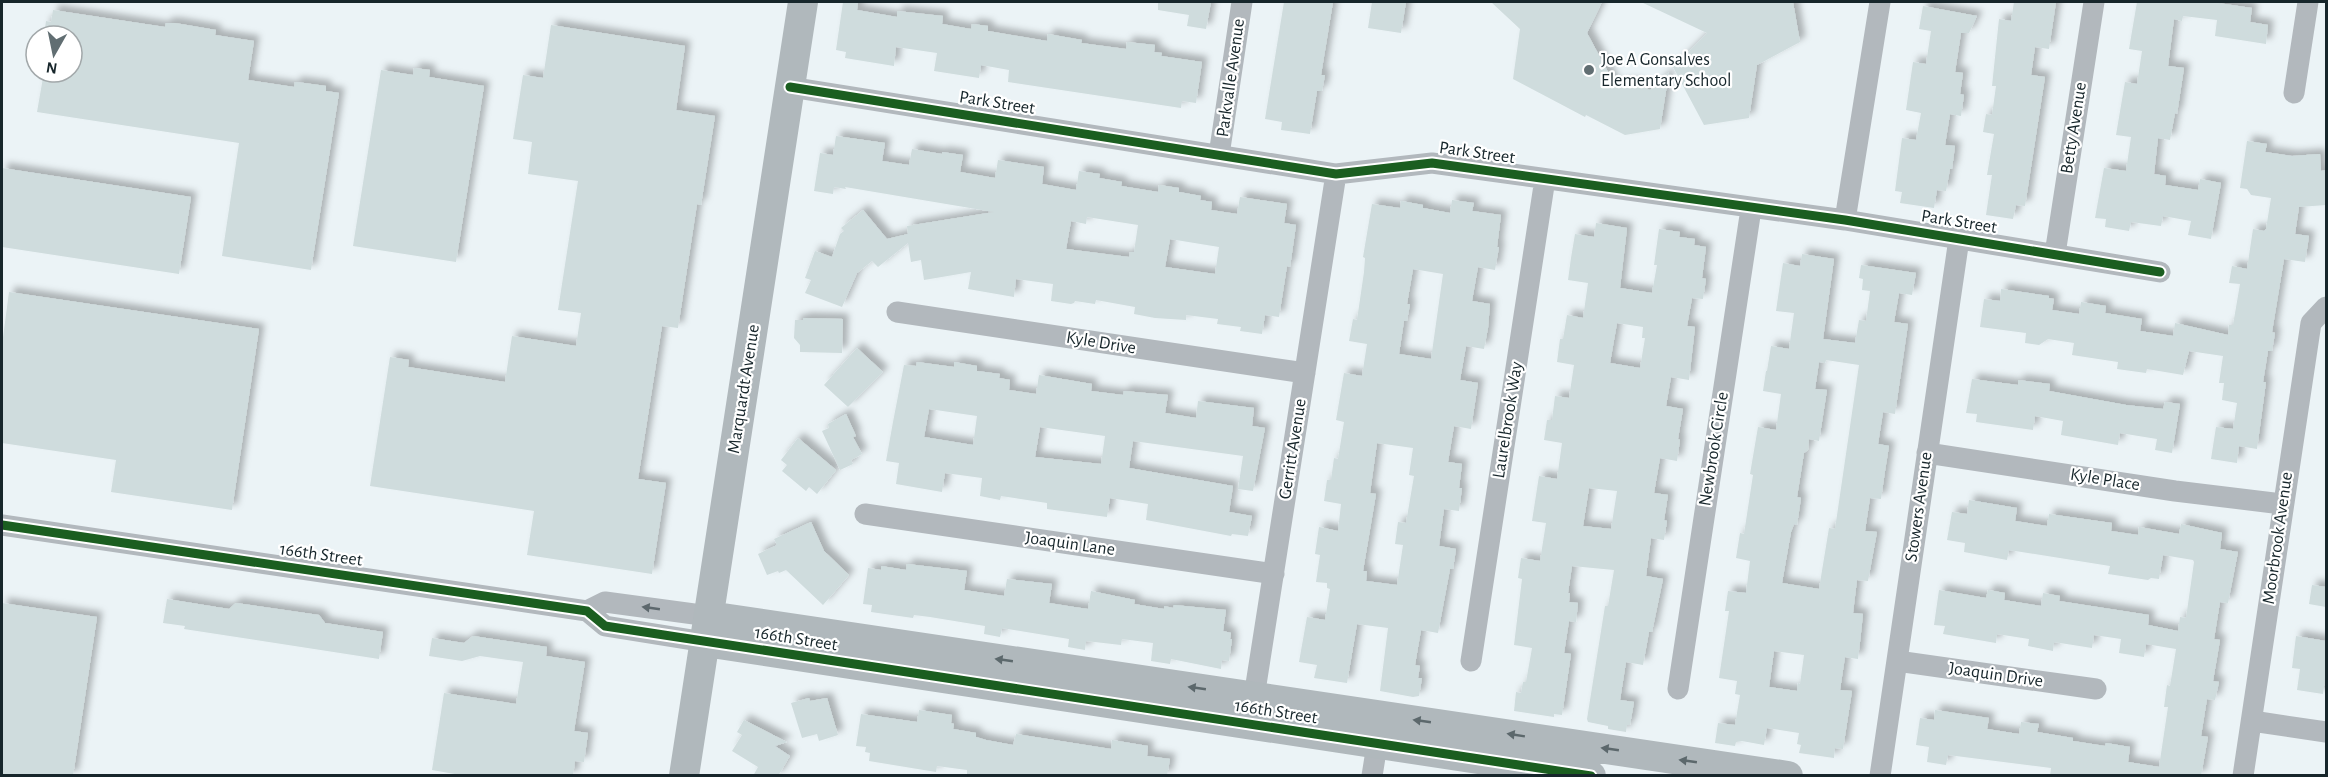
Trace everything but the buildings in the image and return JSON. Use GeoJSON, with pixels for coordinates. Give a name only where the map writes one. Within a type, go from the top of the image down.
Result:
{"type":"FeatureCollection","features":[{"type":"Feature","properties":{"kind":"street","name":"Marquardt Avenue"},"geometry":{"type":"LineString","coordinates":[[684,776],[803,2]]}},
{"type":"Feature","properties":{"kind":"street","name":"Parkvalle Avenue"},"geometry":{"type":"LineString","coordinates":[[1220,155],[1242,2]]}},
{"type":"Feature","properties":{"kind":"street"},"geometry":{"type":"LineString","coordinates":[[1845,220],[1880,2]]}},
{"type":"Feature","properties":{"kind":"street","name":"Betty Avenue"},"geometry":{"type":"LineString","coordinates":[[2055,254],[2094,2]]}},
{"type":"Feature","properties":{"kind":"street"},"geometry":{"type":"LineString","coordinates":[[2294,93],[2308,2]]}},
{"type":"Feature","properties":{"kind":"street","name":"Park Street"},"geometry":{"type":"LineString","coordinates":[[790,87],[1336,174],[1432,163],[1751,209],[1845,220],[2160,272]]}},
{"type":"Feature","properties":{"kind":"street","name":"Gerritt Avenue"},"geometry":{"type":"LineString","coordinates":[[1252,710],[1336,174]]}},
{"type":"Feature","properties":{"kind":"street","name":"Laurelbrook Way"},"geometry":{"type":"LineString","coordinates":[[1471,661],[1545,179]]}},
{"type":"Feature","properties":{"kind":"street","name":"Newbrook Circle"},"geometry":{"type":"LineString","coordinates":[[1678,689],[1751,209]]}},
{"type":"Feature","properties":{"kind":"street","name":"Stowers Avenue"},"geometry":{"type":"LineString","coordinates":[[1880,776],[1959,239]]}},
{"type":"Feature","properties":{"kind":"street","name":"Moorbrook Avenue"},"geometry":{"type":"LineString","coordinates":[[2243,776],[2282,504],[2311,323],[2326,307]]}},
{"type":"Feature","properties":{"kind":"street","name":"Kyle Drive"},"geometry":{"type":"LineString","coordinates":[[897,312],[1305,374]]}},
{"type":"Feature","properties":{"kind":"street","name":"Kyle Place"},"geometry":{"type":"LineString","coordinates":[[1927,453],[2175,491],[2282,504]]}},
{"type":"Feature","properties":{"kind":"street","name":"Joaquin Lane"},"geometry":{"type":"LineString","coordinates":[[865,514],[1274,574]]}},
{"type":"Feature","properties":{"kind":"street","name":"166th Street"},"geometry":{"type":"LineString","coordinates":[[2,525],[587,611],[605,626],[707,629],[1379,729],[1788,776]]}},
{"type":"Feature","properties":{"kind":"street","name":"Joaquin Drive"},"geometry":{"type":"LineString","coordinates":[[1897,661],[2096,689]]}},
{"type":"Feature","properties":{"kind":"street"},"geometry":{"type":"LineString","coordinates":[[2252,721],[2326,732]]}},
{"type":"Feature","properties":{"kind":"street"},"geometry":{"type":"LineString","coordinates":[[1372,776],[1379,729]]}},
{"type":"Feature","properties":{"kind":"street","name":"166th Street"},"geometry":{"type":"LineString","coordinates":[[1379,729],[1591,776]]}},
{"type":"Feature","properties":{"kind":"cycle path"},"geometry":{"type":"LineString","coordinates":[[790,87],[1336,174],[1432,163],[1845,220],[2160,272]]}},
{"type":"Feature","properties":{"kind":"cycle path"},"geometry":{"type":"LineString","coordinates":[[2,525],[587,611],[605,626],[1591,776]]}},
{"type":"Feature","properties":{"kind":"place","name":"Joe A Gonsalves Elementary School"},"geometry":{"type":"Point","coordinates":[1589,70]}}]}
